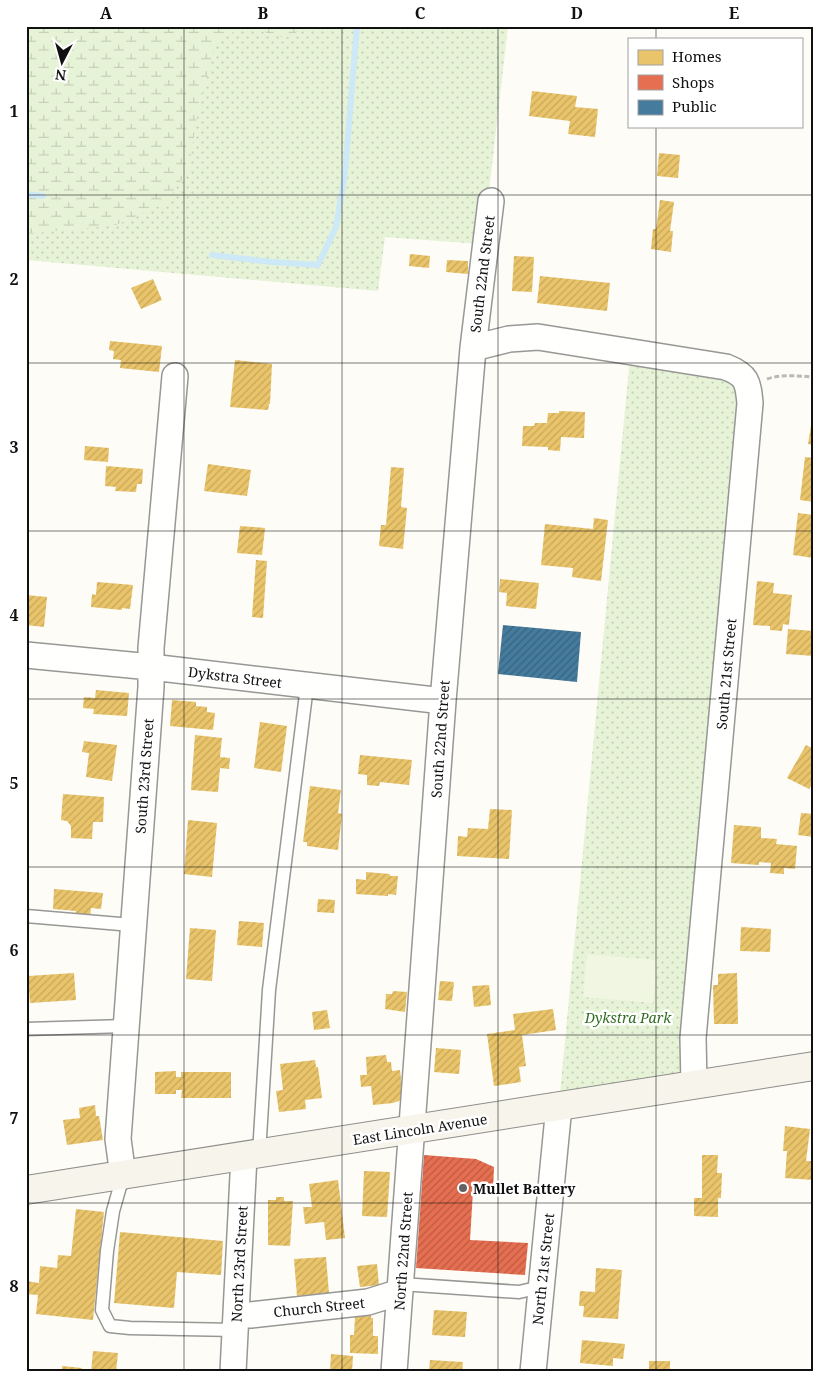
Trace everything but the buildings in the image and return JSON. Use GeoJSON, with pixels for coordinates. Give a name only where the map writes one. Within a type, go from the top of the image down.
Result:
{"type":"FeatureCollection","features":[{"type":"Feature","properties":{"kind":"main road","name":"East Lincoln Avenue"},"geometry":{"type":"LineString","coordinates":[[26,1190],[814,1066]]}},
{"type":"Feature","properties":{"kind":"street","name":"South 22nd Street"},"geometry":{"type":"LineString","coordinates":[[411,1130],[443,701],[473,348],[491,201]]}},
{"type":"Feature","properties":{"kind":"street","name":"South 22nd Street"},"geometry":{"type":"LineString","coordinates":[[473,348],[510,339],[538,337],[726,367],[739,372],[746,380],[748,388]]}},
{"type":"Feature","properties":{"kind":"street","name":"South 23rd Street"},"geometry":{"type":"LineString","coordinates":[[123,1176],[118,1139],[125,1026],[151,648],[175,376]]}},
{"type":"Feature","properties":{"kind":"street","name":"South 21st Street"},"geometry":{"type":"LineString","coordinates":[[694,1085],[693,1038],[750,403],[748,388]]}},
{"type":"Feature","properties":{"kind":"street","name":"Dykstra Street"},"geometry":{"type":"LineString","coordinates":[[26,655],[151,667],[443,701]]}},
{"type":"Feature","properties":{"kind":"street","name":"North 21st Street"},"geometry":{"type":"LineString","coordinates":[[533,1372],[559,1106]]}},
{"type":"Feature","properties":{"kind":"street","name":"North 22nd Street"},"geometry":{"type":"LineString","coordinates":[[394,1372],[411,1130]]}},
{"type":"Feature","properties":{"kind":"street","name":"North 23rd Street"},"geometry":{"type":"LineString","coordinates":[[232,1372],[252,1155]]}},
{"type":"Feature","properties":{"kind":"street","name":"Church Street"},"geometry":{"type":"LineString","coordinates":[[236,1322],[251,1315],[368,1302],[400,1288]]}},
{"type":"Feature","properties":{"kind":"lane"},"geometry":{"type":"LineString","coordinates":[[252,1155],[269,990],[307,686]]}},
{"type":"Feature","properties":{"kind":"lane"},"geometry":{"type":"LineString","coordinates":[[26,916],[132,925]]}},
{"type":"Feature","properties":{"kind":"lane"},"geometry":{"type":"LineString","coordinates":[[26,1029],[125,1026]]}},
{"type":"Feature","properties":{"kind":"lane"},"geometry":{"type":"LineString","coordinates":[[123,1176],[113,1212],[107,1252],[102,1310],[110,1326],[130,1328],[236,1322]]}},
{"type":"Feature","properties":{"kind":"lane"},"geometry":{"type":"LineString","coordinates":[[400,1288],[520,1292],[541,1287]]}},
{"type":"Feature","properties":{"kind":"path"},"geometry":{"type":"LineString","coordinates":[[748,388],[774,377],[798,375],[814,377]]}},
{"type":"Feature","properties":{"kind":"green space"},"geometry":{"type":"Polygon","coordinates":[[[26,26],[508,26],[488,201],[480,244],[385,237],[378,291],[26,260],[26,26]]]}},
{"type":"Feature","properties":{"kind":"green space"},"geometry":{"type":"Polygon","coordinates":[[[26,26],[244,26],[216,42],[198,110],[189,169],[166,203],[116,225],[26,234],[26,26]]]}},
{"type":"Feature","properties":{"kind":"green space"},"geometry":{"type":"Polygon","coordinates":[[[244,26],[309,26],[285,38],[244,26]]]}},
{"type":"Feature","properties":{"kind":"green space","name":"Dykstra Park"},"geometry":{"type":"Polygon","coordinates":[[[630,357],[699,368],[742,388],[685,1065],[676,1076],[560,1093],[630,357]]]}},
{"type":"Feature","properties":{"kind":"green space"},"geometry":{"type":"Polygon","coordinates":[[[587,954],[657,960],[653,1003],[583,997],[587,954]]]}},
{"type":"Feature","properties":{"kind":"waterway"},"geometry":{"type":"LineString","coordinates":[[212,255],[318,265],[336,227],[345,173],[357,26]]}},
{"type":"Feature","properties":{"kind":"waterway"},"geometry":{"type":"LineString","coordinates":[[26,194],[43,196]]}},
{"type":"Feature","properties":{"kind":"place","name":"Mullet Battery"},"geometry":{"type":"Point","coordinates":[463,1188]}}]}
